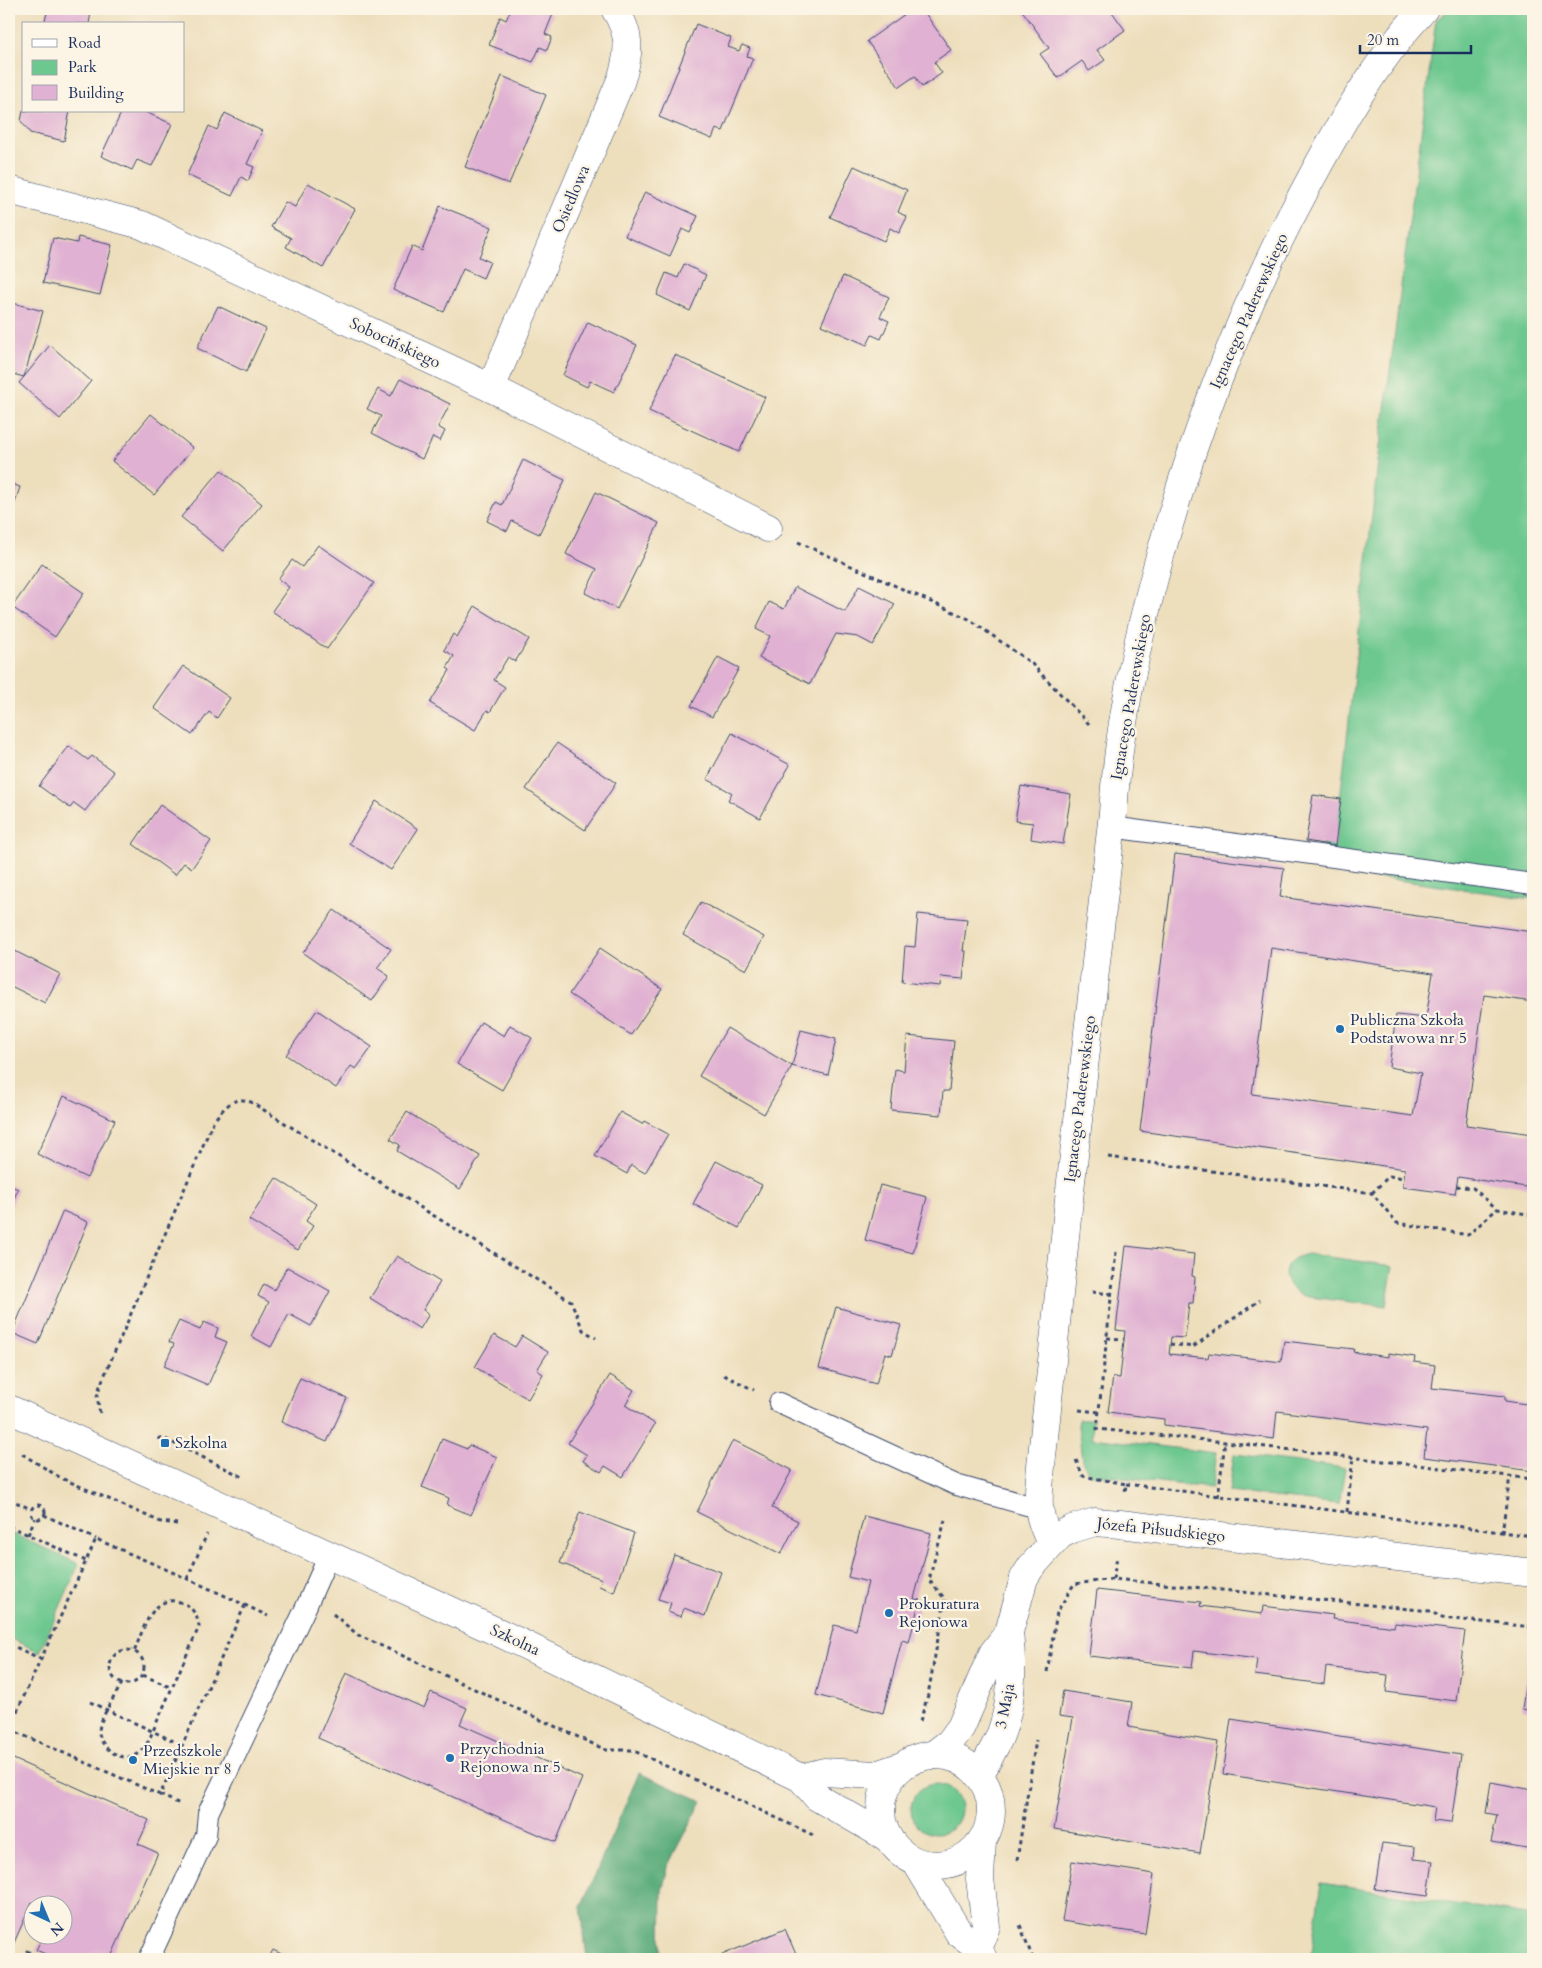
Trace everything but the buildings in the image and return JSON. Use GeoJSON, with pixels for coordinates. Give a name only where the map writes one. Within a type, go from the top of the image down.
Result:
{"type":"FeatureCollection","features":[{"type":"Feature","properties":{"kind":"street","name":"Osiedlowa"},"geometry":{"type":"LineString","coordinates":[[491,388],[621,80],[628,57],[627,37],[615,9]]}},
{"type":"Feature","properties":{"kind":"street","name":"Ignacego Paderewskiego"},"geometry":{"type":"LineString","coordinates":[[1037,1508],[1116,769],[1131,674],[1146,610],[1191,451],[1232,341],[1256,287],[1285,227],[1333,137],[1375,69],[1394,43],[1424,9]]}},
{"type":"Feature","properties":{"kind":"street","name":"Sobocińskiego"},"geometry":{"type":"LineString","coordinates":[[9,190],[142,225],[491,388],[768,528]]}},
{"type":"Feature","properties":{"kind":"street","name":"Szkolna"},"geometry":{"type":"LineString","coordinates":[[9,1409],[502,1634],[801,1778],[817,1797],[888,1838]]}},
{"type":"Feature","properties":{"kind":"street"},"geometry":{"type":"LineString","coordinates":[[1037,1508],[1042,1526],[1051,1544]]}},
{"type":"Feature","properties":{"kind":"street","name":"Józefa Piłsudskiego"},"geometry":{"type":"LineString","coordinates":[[1051,1544],[1060,1535],[1083,1524],[1095,1522],[1533,1573]]}},
{"type":"Feature","properties":{"kind":"street","name":"3 Maja"},"geometry":{"type":"LineString","coordinates":[[933,1755],[950,1742],[961,1726],[993,1653],[1008,1632],[1024,1578],[1051,1544]]}},
{"type":"Feature","properties":{"kind":"street","name":"3 Maja"},"geometry":{"type":"LineString","coordinates":[[979,1776],[999,1738],[1007,1714],[1013,1661],[1008,1632]]}},
{"type":"Feature","properties":{"kind":"street"},"geometry":{"type":"LineString","coordinates":[[801,1778],[824,1772],[876,1775],[902,1766],[915,1759],[933,1755],[945,1756],[966,1764],[979,1776],[988,1789],[990,1805],[989,1823],[982,1840],[980,1879],[986,1926],[980,1953]]}},
{"type":"Feature","properties":{"kind":"street"},"geometry":{"type":"LineString","coordinates":[[902,1766],[888,1783],[882,1799],[881,1817],[888,1838],[900,1853],[916,1862],[934,1865],[951,1863],[969,1854],[982,1840]]}},
{"type":"Feature","properties":{"kind":"street"},"geometry":{"type":"LineString","coordinates":[[916,1862],[959,1933],[980,1953]]}},
{"type":"Feature","properties":{"kind":"lane"},"geometry":{"type":"LineString","coordinates":[[1111,828],[1533,884]]}},
{"type":"Feature","properties":{"kind":"lane"},"geometry":{"type":"LineString","coordinates":[[779,1402],[956,1485],[1037,1508]]}},
{"type":"Feature","properties":{"kind":"lane"},"geometry":{"type":"LineString","coordinates":[[149,1959],[206,1836],[208,1813],[330,1555]]}},
{"type":"Feature","properties":{"kind":"path"},"geometry":{"type":"LineString","coordinates":[[768,528],[969,619],[1030,663],[1094,729]]}},
{"type":"Feature","properties":{"kind":"path"},"geometry":{"type":"LineString","coordinates":[[102,1418],[97,1397],[100,1386],[209,1132],[219,1114],[238,1100],[251,1102],[571,1301],[583,1330],[596,1338]]}},
{"type":"Feature","properties":{"kind":"path"},"geometry":{"type":"LineString","coordinates":[[1102,1156],[1372,1193],[1397,1223],[1468,1235],[1497,1209]]}},
{"type":"Feature","properties":{"kind":"path"},"geometry":{"type":"LineString","coordinates":[[1372,1193],[1389,1176],[1404,1178]]}},
{"type":"Feature","properties":{"kind":"path"},"geometry":{"type":"LineString","coordinates":[[1456,1186],[1473,1188],[1497,1209],[1533,1215]]}},
{"type":"Feature","properties":{"kind":"path"},"geometry":{"type":"LineString","coordinates":[[1116,1252],[1097,1429],[1225,1442],[1533,1479]]}},
{"type":"Feature","properties":{"kind":"path"},"geometry":{"type":"LineString","coordinates":[[1087,1291],[1111,1294]]}},
{"type":"Feature","properties":{"kind":"path"},"geometry":{"type":"LineString","coordinates":[[1170,1344],[1193,1346],[1260,1300]]}},
{"type":"Feature","properties":{"kind":"path"},"geometry":{"type":"LineString","coordinates":[[1106,1338],[1124,1339]]}},
{"type":"Feature","properties":{"kind":"path"},"geometry":{"type":"LineString","coordinates":[[1073,1410],[1098,1412]]}},
{"type":"Feature","properties":{"kind":"path"},"geometry":{"type":"LineString","coordinates":[[157,1438],[251,1480]]}},
{"type":"Feature","properties":{"kind":"path"},"geometry":{"type":"LineString","coordinates":[[1218,1497],[1225,1442]]}},
{"type":"Feature","properties":{"kind":"path"},"geometry":{"type":"LineString","coordinates":[[1347,1512],[1353,1457]]}},
{"type":"Feature","properties":{"kind":"path"},"geometry":{"type":"LineString","coordinates":[[1083,1476],[1218,1497],[1533,1536]]}},
{"type":"Feature","properties":{"kind":"path"},"geometry":{"type":"LineString","coordinates":[[1502,1533],[1510,1476]]}},
{"type":"Feature","properties":{"kind":"path"},"geometry":{"type":"LineString","coordinates":[[1124,1498],[1126,1484]]}},
{"type":"Feature","properties":{"kind":"path"},"geometry":{"type":"LineString","coordinates":[[9,1499],[31,1509]]}},
{"type":"Feature","properties":{"kind":"path"},"geometry":{"type":"LineString","coordinates":[[31,1509],[40,1506],[44,1509],[44,1515]]}},
{"type":"Feature","properties":{"kind":"path"},"geometry":{"type":"LineString","coordinates":[[31,1509],[31,1515],[35,1518],[41,1518],[44,1515]]}},
{"type":"Feature","properties":{"kind":"path"},"geometry":{"type":"LineString","coordinates":[[44,1515],[274,1619]]}},
{"type":"Feature","properties":{"kind":"path"},"geometry":{"type":"LineString","coordinates":[[28,1535],[35,1518]]}},
{"type":"Feature","properties":{"kind":"path"},"geometry":{"type":"LineString","coordinates":[[919,1724],[928,1695],[945,1600],[929,1580],[945,1520]]}},
{"type":"Feature","properties":{"kind":"path"},"geometry":{"type":"LineString","coordinates":[[9,1526],[86,1561]]}},
{"type":"Feature","properties":{"kind":"path"},"geometry":{"type":"LineString","coordinates":[[187,1579],[210,1529]]}},
{"type":"Feature","properties":{"kind":"path"},"geometry":{"type":"LineString","coordinates":[[96,1540],[9,1728],[160,1794],[245,1605]]}},
{"type":"Feature","properties":{"kind":"path"},"geometry":{"type":"LineString","coordinates":[[1113,1579],[1117,1553]]}},
{"type":"Feature","properties":{"kind":"path"},"geometry":{"type":"LineString","coordinates":[[1046,1677],[1057,1612],[1074,1584],[1113,1579],[1430,1611],[1442,1618],[1533,1627]]}},
{"type":"Feature","properties":{"kind":"path"},"geometry":{"type":"LineString","coordinates":[[122,1683],[100,1724],[100,1733],[106,1747],[114,1753],[121,1756],[137,1755],[148,1742],[153,1732],[199,1627],[198,1618],[191,1608],[184,1603],[168,1600],[160,1604],[153,1610],[134,1652]]}},
{"type":"Feature","properties":{"kind":"path"},"geometry":{"type":"LineString","coordinates":[[9,1644],[41,1659]]}},
{"type":"Feature","properties":{"kind":"path"},"geometry":{"type":"LineString","coordinates":[[128,1650],[134,1652],[142,1658],[144,1664],[143,1675],[130,1684],[122,1683],[115,1679],[112,1674],[111,1662],[117,1654],[128,1650]]}},
{"type":"Feature","properties":{"kind":"path"},"geometry":{"type":"LineString","coordinates":[[143,1675],[172,1688]]}},
{"type":"Feature","properties":{"kind":"path"},"geometry":{"type":"LineString","coordinates":[[90,1702],[182,1745]]}},
{"type":"Feature","properties":{"kind":"path"},"geometry":{"type":"LineString","coordinates":[[1016,1864],[1037,1733]]}},
{"type":"Feature","properties":{"kind":"path"},"geometry":{"type":"LineString","coordinates":[[632,1750],[818,1838]]}},
{"type":"Feature","properties":{"kind":"path"},"geometry":{"type":"LineString","coordinates":[[1019,1923],[1034,1959]]}},
{"type":"Feature","properties":{"kind":"path"},"geometry":{"type":"LineString","coordinates":[[23,1959],[26,1951],[43,1959]]}},
{"type":"Feature","properties":{"kind":"green space"},"geometry":{"type":"Polygon","coordinates":[[[1451,9],[1533,9],[1533,899],[1319,869],[1322,844],[1335,845],[1378,462],[1436,20],[1451,9]]]}},
{"type":"Feature","properties":{"kind":"green space"},"geometry":{"type":"Polygon","coordinates":[[[1308,1254],[1393,1266],[1386,1306],[1309,1297],[1299,1294],[1287,1282],[1286,1268],[1297,1257],[1308,1254]]]}},
{"type":"Feature","properties":{"kind":"green space"},"geometry":{"type":"Polygon","coordinates":[[[1079,1419],[1093,1419],[1092,1438],[1216,1453],[1211,1488],[1090,1474],[1082,1461],[1079,1419]]]}},
{"type":"Feature","properties":{"kind":"green space"},"geometry":{"type":"Polygon","coordinates":[[[1234,1454],[1345,1468],[1339,1504],[1229,1492],[1234,1454]]]}},
{"type":"Feature","properties":{"kind":"green space"},"geometry":{"type":"Polygon","coordinates":[[[9,1532],[79,1564],[40,1652],[9,1638],[9,1532]]]}},
{"type":"Feature","properties":{"kind":"green space"},"geometry":{"type":"Polygon","coordinates":[[[639,1773],[702,1801],[668,1867],[662,1891],[661,1959],[587,1959],[581,1907],[639,1773]]]}},
{"type":"Feature","properties":{"kind":"green space"},"geometry":{"type":"Polygon","coordinates":[[[931,1784],[941,1784],[954,1791],[961,1804],[961,1814],[954,1827],[941,1834],[931,1834],[922,1830],[915,1823],[911,1814],[911,1804],[915,1795],[922,1788],[931,1784]]]}},
{"type":"Feature","properties":{"kind":"green space"},"geometry":{"type":"Polygon","coordinates":[[[1321,1883],[1533,1916],[1533,1959],[1310,1959],[1321,1883]]]}},
{"type":"Feature","properties":{"kind":"place","name":"Publiczna Szkoła Podstawowa nr 5"},"geometry":{"type":"Point","coordinates":[1340,1029]}},
{"type":"Feature","properties":{"kind":"place","name":"Szkolna"},"geometry":{"type":"Point","coordinates":[165,1443]}},
{"type":"Feature","properties":{"kind":"place","name":"Prokuratura Rejonowa"},"geometry":{"type":"Point","coordinates":[889,1613]}},
{"type":"Feature","properties":{"kind":"place","name":"Przychodnia Rejonowa nr 5"},"geometry":{"type":"Point","coordinates":[450,1758]}},
{"type":"Feature","properties":{"kind":"place","name":"Przedszkole Miejskie nr 8"},"geometry":{"type":"Point","coordinates":[133,1760]}}]}
